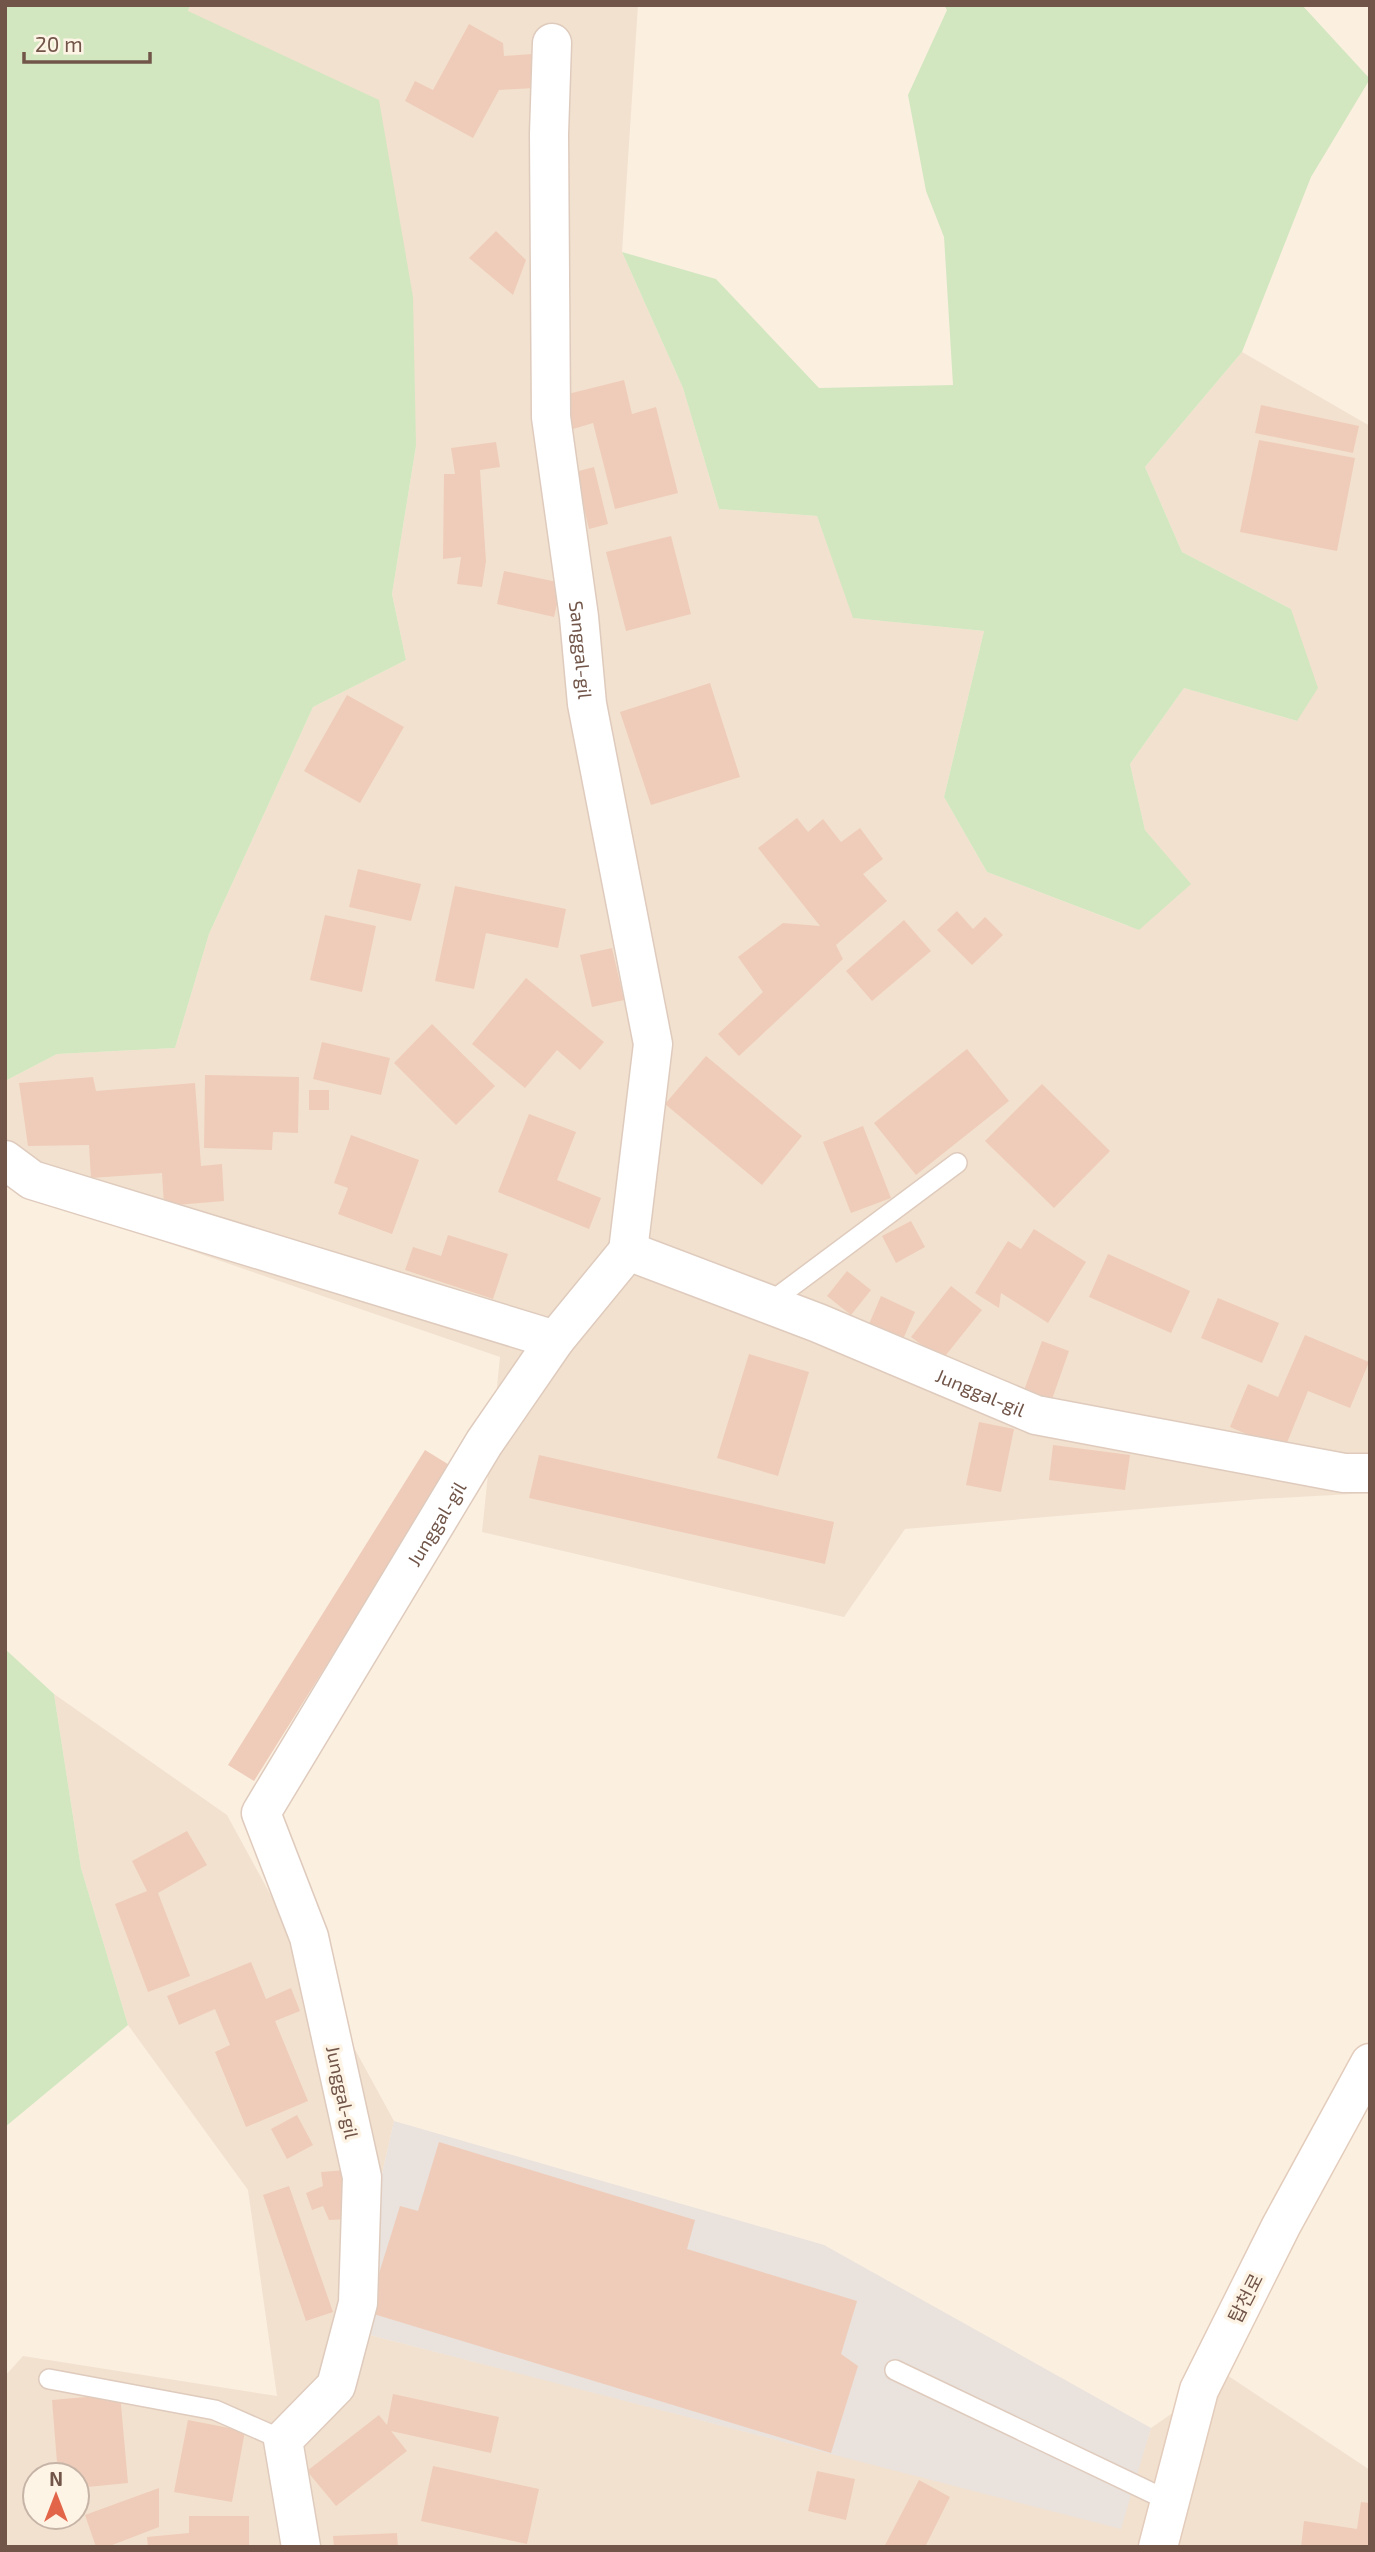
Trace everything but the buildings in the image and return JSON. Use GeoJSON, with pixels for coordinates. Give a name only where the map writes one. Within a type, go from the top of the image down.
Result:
{"type":"FeatureCollection","features":[{"type":"Feature","properties":{"kind":"street","name":"Sanggal-gil"},"geometry":{"type":"LineString","coordinates":[[552,43],[549,134],[551,416],[579,617],[587,704],[653,1044],[628,1251]]}},
{"type":"Feature","properties":{"kind":"street"},"geometry":{"type":"LineString","coordinates":[[5,1160],[32,1181],[555,1340]]}},
{"type":"Feature","properties":{"kind":"street","name":"Junggal-gil"},"geometry":{"type":"LineString","coordinates":[[283,2440],[335,2386],[358,2303],[362,2177],[309,1937],[261,1813],[484,1443],[555,1340],[628,1251],[768,1304],[1036,1415],[1344,1472],[1370,1473]]}},
{"type":"Feature","properties":{"kind":"street","name":"탑천로"},"geometry":{"type":"LineString","coordinates":[[1158,2547],[1199,2390],[1281,2226],[1370,2063]]}},
{"type":"Feature","properties":{"kind":"street"},"geometry":{"type":"LineString","coordinates":[[283,2440],[301,2547]]}},
{"type":"Feature","properties":{"kind":"lane"},"geometry":{"type":"LineString","coordinates":[[768,1304],[957,1163]]}},
{"type":"Feature","properties":{"kind":"lane"},"geometry":{"type":"LineString","coordinates":[[895,2370],[1169,2501]]}},
{"type":"Feature","properties":{"kind":"lane"},"geometry":{"type":"LineString","coordinates":[[49,2379],[215,2410],[283,2440]]}},
{"type":"Feature","properties":{"kind":"shaded area"},"geometry":{"type":"Polygon","coordinates":[[[190,5],[638,5],[622,252],[683,388],[719,509],[817,516],[854,618],[984,631],[944,797],[987,872],[1128,926],[1190,884],[1145,830],[1130,764],[1184,688],[1297,721],[1291,609],[1182,552],[1145,467],[1242,352],[1370,426],[1370,1493],[1260,1499],[905,1529],[844,1617],[482,1532],[500,1357],[23,1193],[5,1155],[5,1081],[57,1054],[175,1048],[209,934],[313,707],[406,660],[392,594],[416,446],[188,11],[190,5]]]}},
{"type":"Feature","properties":{"kind":"shaded area"},"geometry":{"type":"Polygon","coordinates":[[[54,1694],[227,1815],[394,2121],[374,2209],[362,2333],[1120,2528],[1151,2428],[1227,2375],[1370,2470],[1370,2547],[5,2547],[5,2376],[23,2356],[277,2396],[248,2190],[128,2025],[81,1868],[54,1694]]]}},
{"type":"Feature","properties":{"kind":"shaded area"},"geometry":{"type":"Polygon","coordinates":[[[394,2121],[824,2245],[1151,2428],[1121,2529],[362,2333],[374,2209],[394,2121]]]}},
{"type":"Feature","properties":{"kind":"green space"},"geometry":{"type":"Polygon","coordinates":[[[5,5],[190,5],[188,11],[379,100],[413,297],[416,446],[392,594],[406,660],[313,707],[209,934],[175,1048],[57,1054],[5,1081],[5,5]]]}},
{"type":"Feature","properties":{"kind":"green space"},"geometry":{"type":"Polygon","coordinates":[[[944,5],[1302,5],[1370,79],[1311,177],[1242,352],[1145,467],[1182,552],[1291,609],[1318,688],[1297,721],[1184,688],[1130,764],[1145,830],[1191,884],[1139,930],[987,872],[944,797],[984,631],[853,618],[817,516],[719,509],[683,388],[622,252],[716,279],[819,388],[953,385],[944,237],[926,191],[908,95],[947,10],[944,5]]]}},
{"type":"Feature","properties":{"kind":"green space"},"geometry":{"type":"Polygon","coordinates":[[[5,1649],[54,1694],[81,1868],[128,2025],[5,2127],[5,1649]]]}}]}
